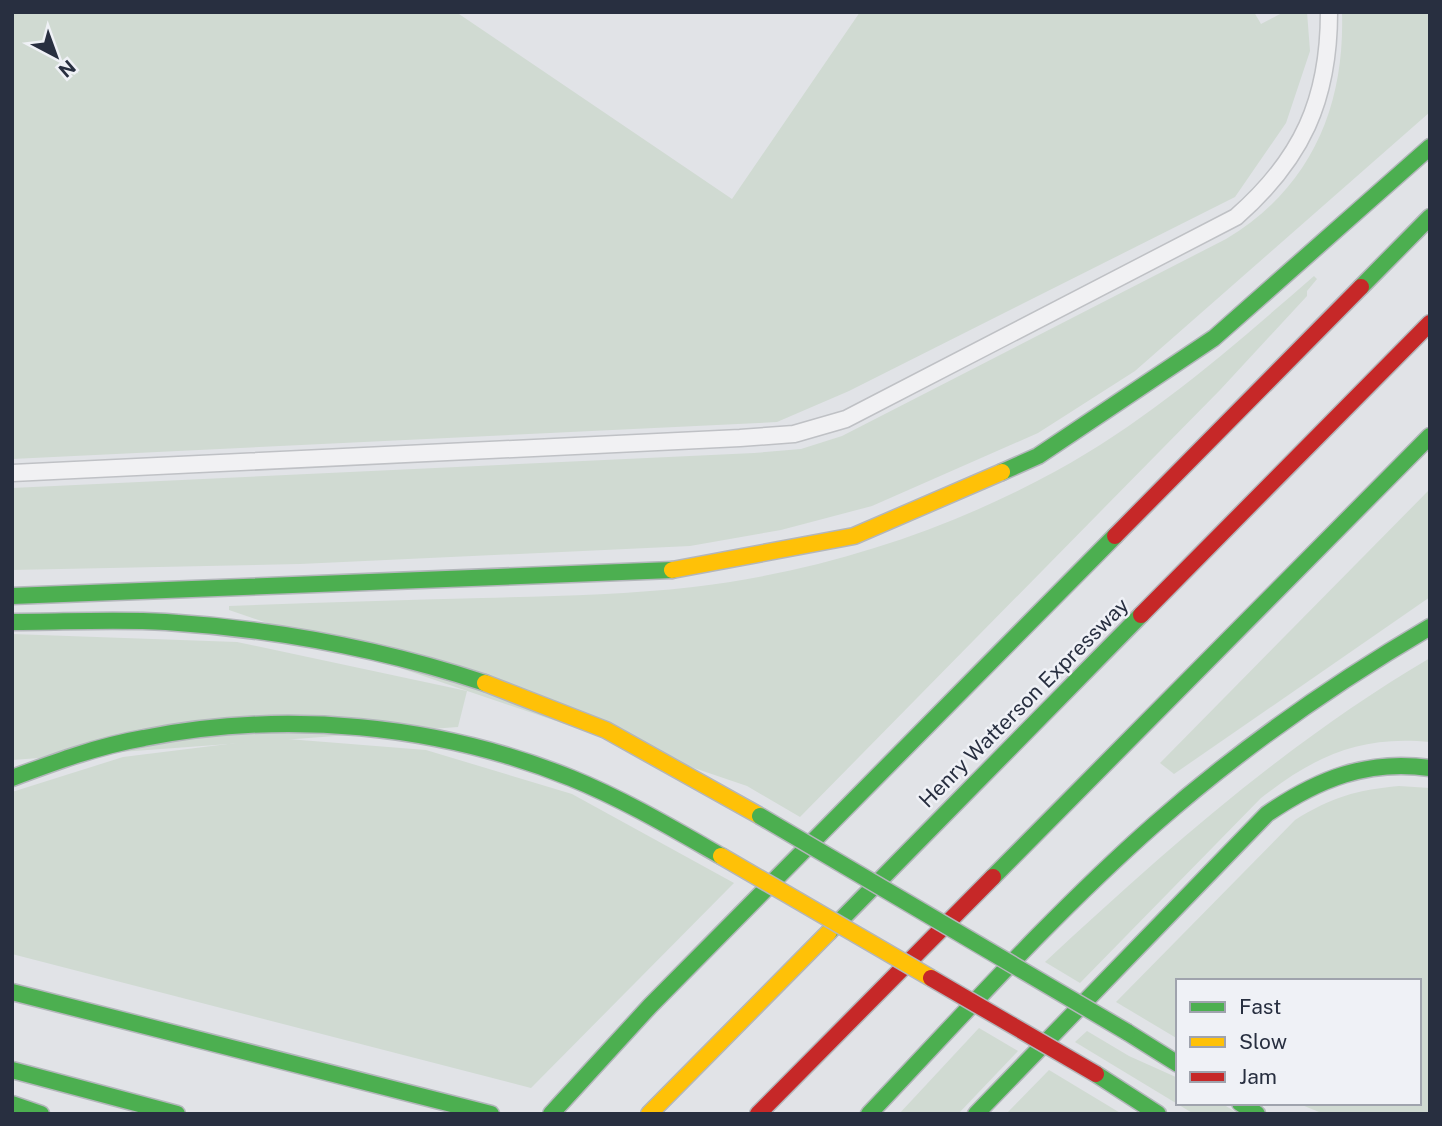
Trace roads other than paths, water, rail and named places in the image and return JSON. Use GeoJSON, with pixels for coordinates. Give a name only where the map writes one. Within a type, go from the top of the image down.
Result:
{"type":"FeatureCollection","features":[{"type":"Feature","properties":{"kind":"highway"},"geometry":{"type":"LineString","coordinates":[[12,596],[683,570],[854,536],[1038,456],[1214,338],[1430,147]]}},
{"type":"Feature","properties":{"kind":"highway"},"geometry":{"type":"LineString","coordinates":[[551,1114],[650,1006],[1430,217]]}},
{"type":"Feature","properties":{"kind":"highway","name":"Henry Watterson Expressway"},"geometry":{"type":"LineString","coordinates":[[649,1114],[1430,323]]}},
{"type":"Feature","properties":{"kind":"highway"},"geometry":{"type":"LineString","coordinates":[[758,1114],[1430,436]]}},
{"type":"Feature","properties":{"kind":"highway"},"geometry":{"type":"LineString","coordinates":[[12,622],[116,621],[213,625],[342,645],[422,663],[479,680],[585,721],[674,766],[1176,1063]]}},
{"type":"Feature","properties":{"kind":"highway"},"geometry":{"type":"LineString","coordinates":[[869,1114],[1051,923],[1155,824],[1266,734],[1387,652],[1430,627]]}},
{"type":"Feature","properties":{"kind":"highway"},"geometry":{"type":"LineString","coordinates":[[12,778],[71,757],[161,735],[280,724],[345,726],[428,736],[498,752],[551,770],[626,802],[1096,1074],[1158,1114]]}},
{"type":"Feature","properties":{"kind":"highway"},"geometry":{"type":"LineString","coordinates":[[976,1114],[1267,814],[1303,789],[1341,773],[1394,764],[1430,768]]}},
{"type":"Feature","properties":{"kind":"highway"},"geometry":{"type":"LineString","coordinates":[[12,992],[491,1114]]}},
{"type":"Feature","properties":{"kind":"highway"},"geometry":{"type":"LineString","coordinates":[[12,1070],[177,1114]]}},
{"type":"Feature","properties":{"kind":"highway"},"geometry":{"type":"LineString","coordinates":[[12,1104],[41,1114]]}},
{"type":"Feature","properties":{"kind":"lane"},"geometry":{"type":"LineString","coordinates":[[12,472],[740,438],[794,434],[846,419],[1236,217],[1278,176],[1298,146],[1315,111],[1325,78],[1329,12]]}}]}
